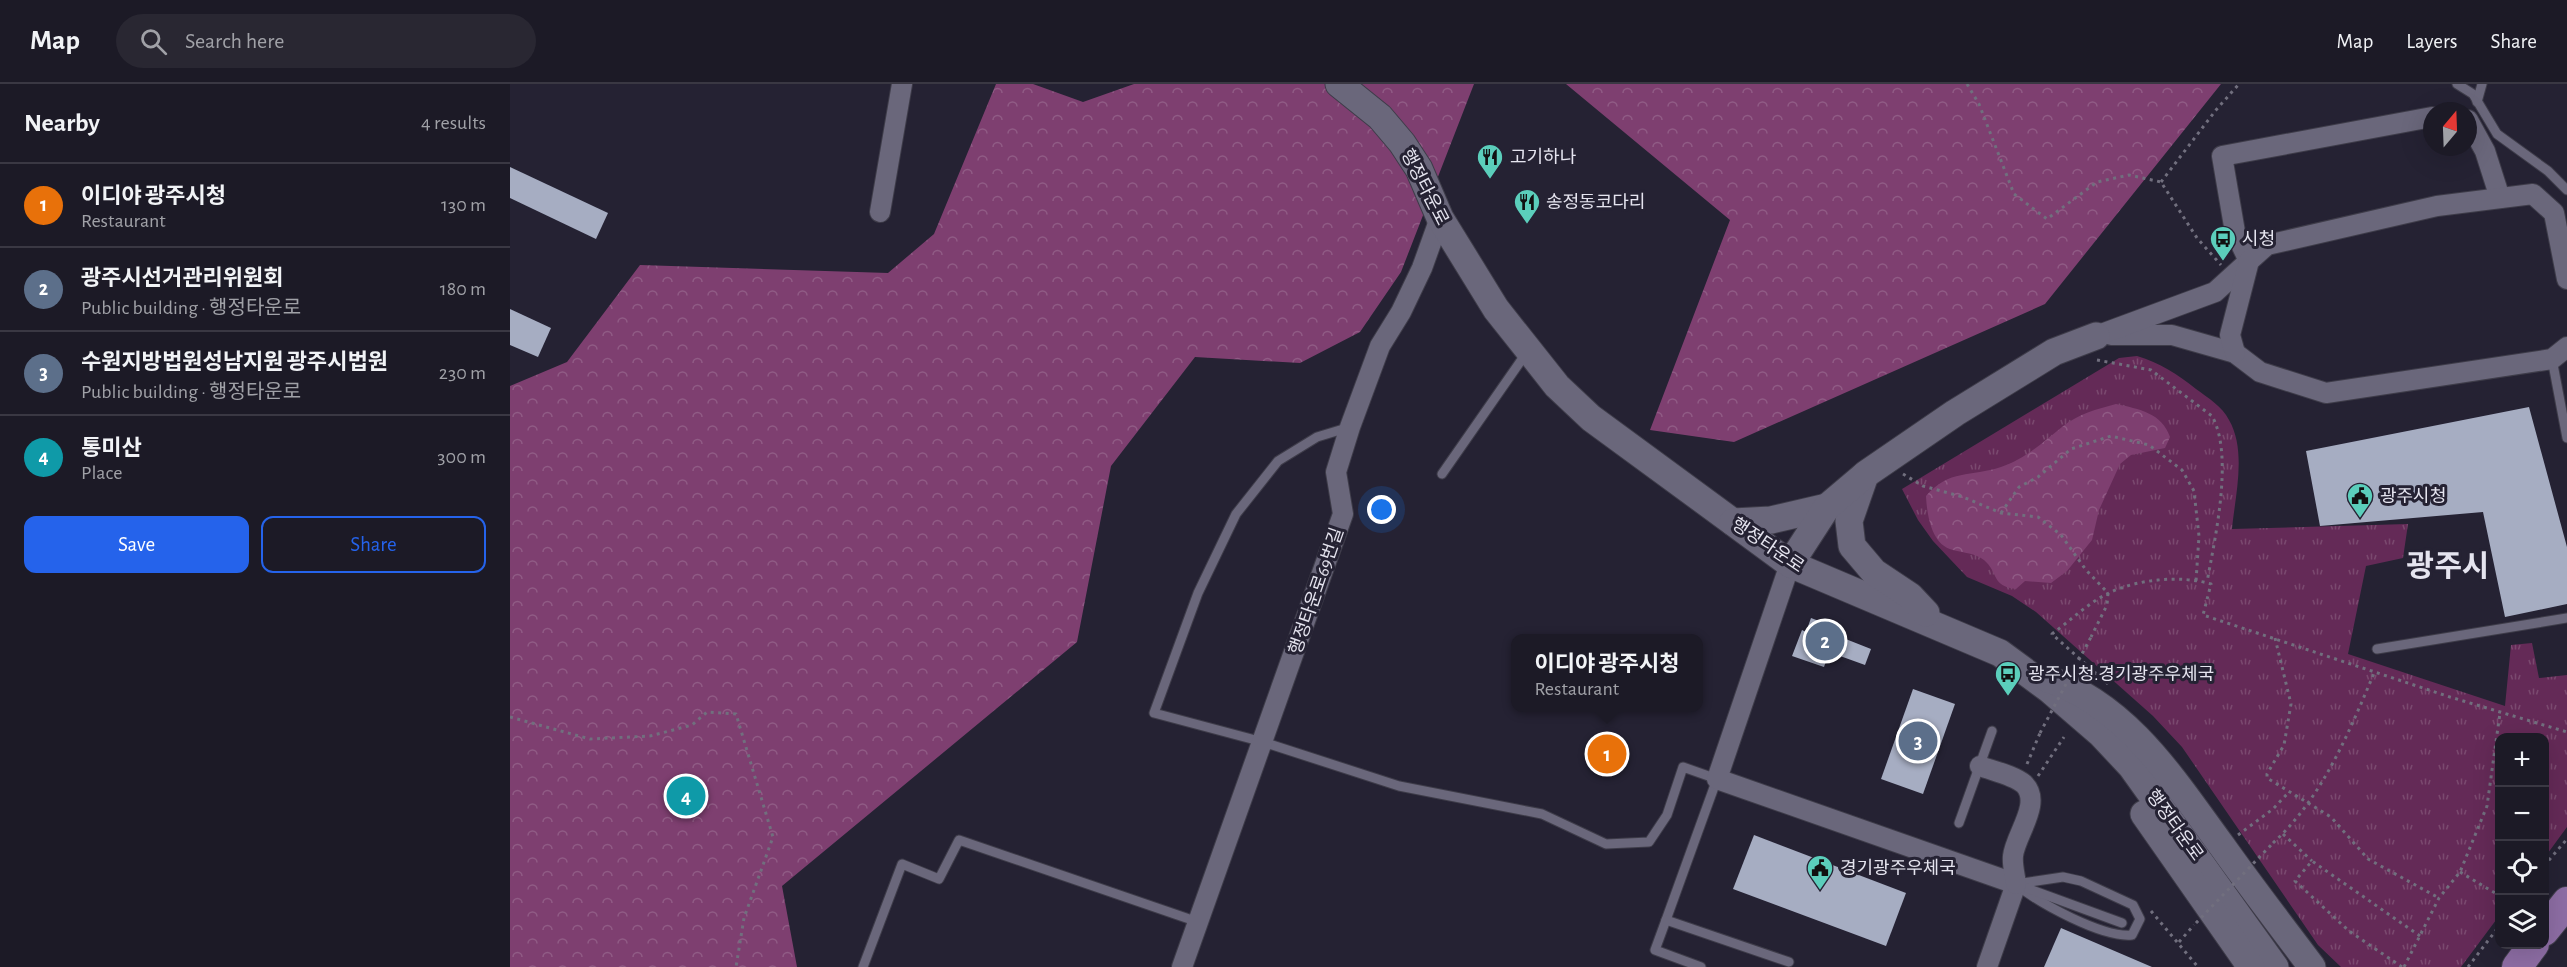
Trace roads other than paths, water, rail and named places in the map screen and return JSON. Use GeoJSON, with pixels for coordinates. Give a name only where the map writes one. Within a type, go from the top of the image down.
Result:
{"type":"FeatureCollection","features":[{"type":"Feature","properties":{"kind":"main road"},"geometry":{"type":"LineString","coordinates":[[2549,925],[2567,902]]}},
{"type":"Feature","properties":{"kind":"main road"},"geometry":{"type":"LineString","coordinates":[[2517,967],[2531,949]]}},
{"type":"Feature","properties":{"kind":"street"},"geometry":{"type":"LineString","coordinates":[[880,212],[902,84]]}},
{"type":"Feature","properties":{"kind":"street","name":"행정타운로"},"geometry":{"type":"LineString","coordinates":[[1338,84],[1380,117],[1402,142],[1419,169],[1440,218],[1496,309],[1557,386],[1591,418],[1790,564],[2000,653],[2027,672],[2101,735],[2131,766],[2275,967]]}},
{"type":"Feature","properties":{"kind":"street"},"geometry":{"type":"LineString","coordinates":[[2235,353],[2230,335],[2249,261],[2235,232],[2222,156],[2423,119]]}},
{"type":"Feature","properties":{"kind":"street"},"geometry":{"type":"LineString","coordinates":[[2477,136],[2485,151],[2500,198]]}},
{"type":"Feature","properties":{"kind":"street"},"geometry":{"type":"LineString","coordinates":[[2092,347],[2215,292],[2267,245],[2437,206],[2533,194],[2554,213],[2567,279]]}},
{"type":"Feature","properties":{"kind":"street","name":"행정타운로69번길"},"geometry":{"type":"LineString","coordinates":[[1182,967],[1343,514],[1336,472],[1350,427],[1380,346],[1401,312],[1422,268],[1440,218]]}},
{"type":"Feature","properties":{"kind":"street"},"geometry":{"type":"LineString","coordinates":[[2016,884],[1717,779],[1790,564],[1827,507],[1875,468],[1956,413],[2054,352],[2172,335],[2235,353],[2260,372],[2326,393],[2559,353]]}},
{"type":"Feature","properties":{"kind":"street"},"geometry":{"type":"LineString","coordinates":[[1875,468],[1849,521],[1852,546],[1874,572],[1910,596],[1939,627]]}},
{"type":"Feature","properties":{"kind":"street"},"geometry":{"type":"LineString","coordinates":[[1733,522],[1771,520],[1827,507]]}},
{"type":"Feature","properties":{"kind":"street"},"geometry":{"type":"LineString","coordinates":[[2027,672],[2075,724],[2127,789],[2251,967]]}},
{"type":"Feature","properties":{"kind":"street"},"geometry":{"type":"LineString","coordinates":[[2027,672],[2071,687],[2091,698],[2133,735],[2175,781],[2312,967]]}},
{"type":"Feature","properties":{"kind":"street"},"geometry":{"type":"LineString","coordinates":[[1980,766],[2019,781],[2026,786],[2030,796],[2030,805],[2013,856],[2016,884],[1987,967]]}},
{"type":"Feature","properties":{"kind":"lane"},"geometry":{"type":"LineString","coordinates":[[2457,84],[2473,94],[2497,134],[2548,171],[2567,190]]}},
{"type":"Feature","properties":{"kind":"lane"},"geometry":{"type":"LineString","coordinates":[[2477,102],[2482,84]]}},
{"type":"Feature","properties":{"kind":"lane"},"geometry":{"type":"LineString","coordinates":[[1442,474],[1528,350]]}},
{"type":"Feature","properties":{"kind":"lane"},"geometry":{"type":"LineString","coordinates":[[2559,353],[2567,438]]}},
{"type":"Feature","properties":{"kind":"lane"},"geometry":{"type":"LineString","coordinates":[[1350,427],[1317,437],[1278,461],[1236,514],[1198,592],[1154,713],[1263,742],[1399,786],[1542,814],[1606,844],[1649,842],[1667,815],[1683,767],[1717,779],[1655,950],[1701,967]]}},
{"type":"Feature","properties":{"kind":"lane"},"geometry":{"type":"LineString","coordinates":[[2377,649],[2567,618]]}},
{"type":"Feature","properties":{"kind":"lane"},"geometry":{"type":"LineString","coordinates":[[1959,823],[1992,731]]}},
{"type":"Feature","properties":{"kind":"lane"},"geometry":{"type":"LineString","coordinates":[[863,967],[902,864],[939,879],[959,840],[1198,922]]}},
{"type":"Feature","properties":{"kind":"lane"},"geometry":{"type":"LineString","coordinates":[[2063,877],[2080,880],[2133,904],[2140,919],[2132,935],[2117,935],[2044,906],[2016,884],[2063,877]]}},
{"type":"Feature","properties":{"kind":"lane"},"geometry":{"type":"LineString","coordinates":[[2016,884],[2122,922]]}},
{"type":"Feature","properties":{"kind":"lane"},"geometry":{"type":"LineString","coordinates":[[1666,920],[1789,962]]}},
{"type":"Feature","properties":{"kind":"place","name":"고기하나"},"geometry":{"type":"Point","coordinates":[1490,180]}},
{"type":"Feature","properties":{"kind":"place","name":"송정동코다리"},"geometry":{"type":"Point","coordinates":[1527,225]}},
{"type":"Feature","properties":{"kind":"place","name":"시청"},"geometry":{"type":"Point","coordinates":[2223,262]}},
{"type":"Feature","properties":{"kind":"place","name":"광주시청"},"geometry":{"type":"Point","coordinates":[2360,519]}},
{"type":"Feature","properties":{"kind":"place","name":"광주시선거관리위원회"},"geometry":{"type":"Point","coordinates":[1825,641]}},
{"type":"Feature","properties":{"kind":"place","name":"광주시청.경기광주우체국"},"geometry":{"type":"Point","coordinates":[2008,697]}},
{"type":"Feature","properties":{"kind":"place","name":"수원지방법원성남지원 광주시법원"},"geometry":{"type":"Point","coordinates":[1918,741]}},
{"type":"Feature","properties":{"kind":"place","name":"이디야 광주시청"},"geometry":{"type":"Point","coordinates":[1607,754]}},
{"type":"Feature","properties":{"kind":"place","name":"통미산"},"geometry":{"type":"Point","coordinates":[686,796]}},
{"type":"Feature","properties":{"kind":"place","name":"경기광주우체국"},"geometry":{"type":"Point","coordinates":[1820,891]}},
{"type":"Feature","properties":{"kind":"district","name":"광주시"},"geometry":{"type":"Point","coordinates":[2448,566]}}]}
